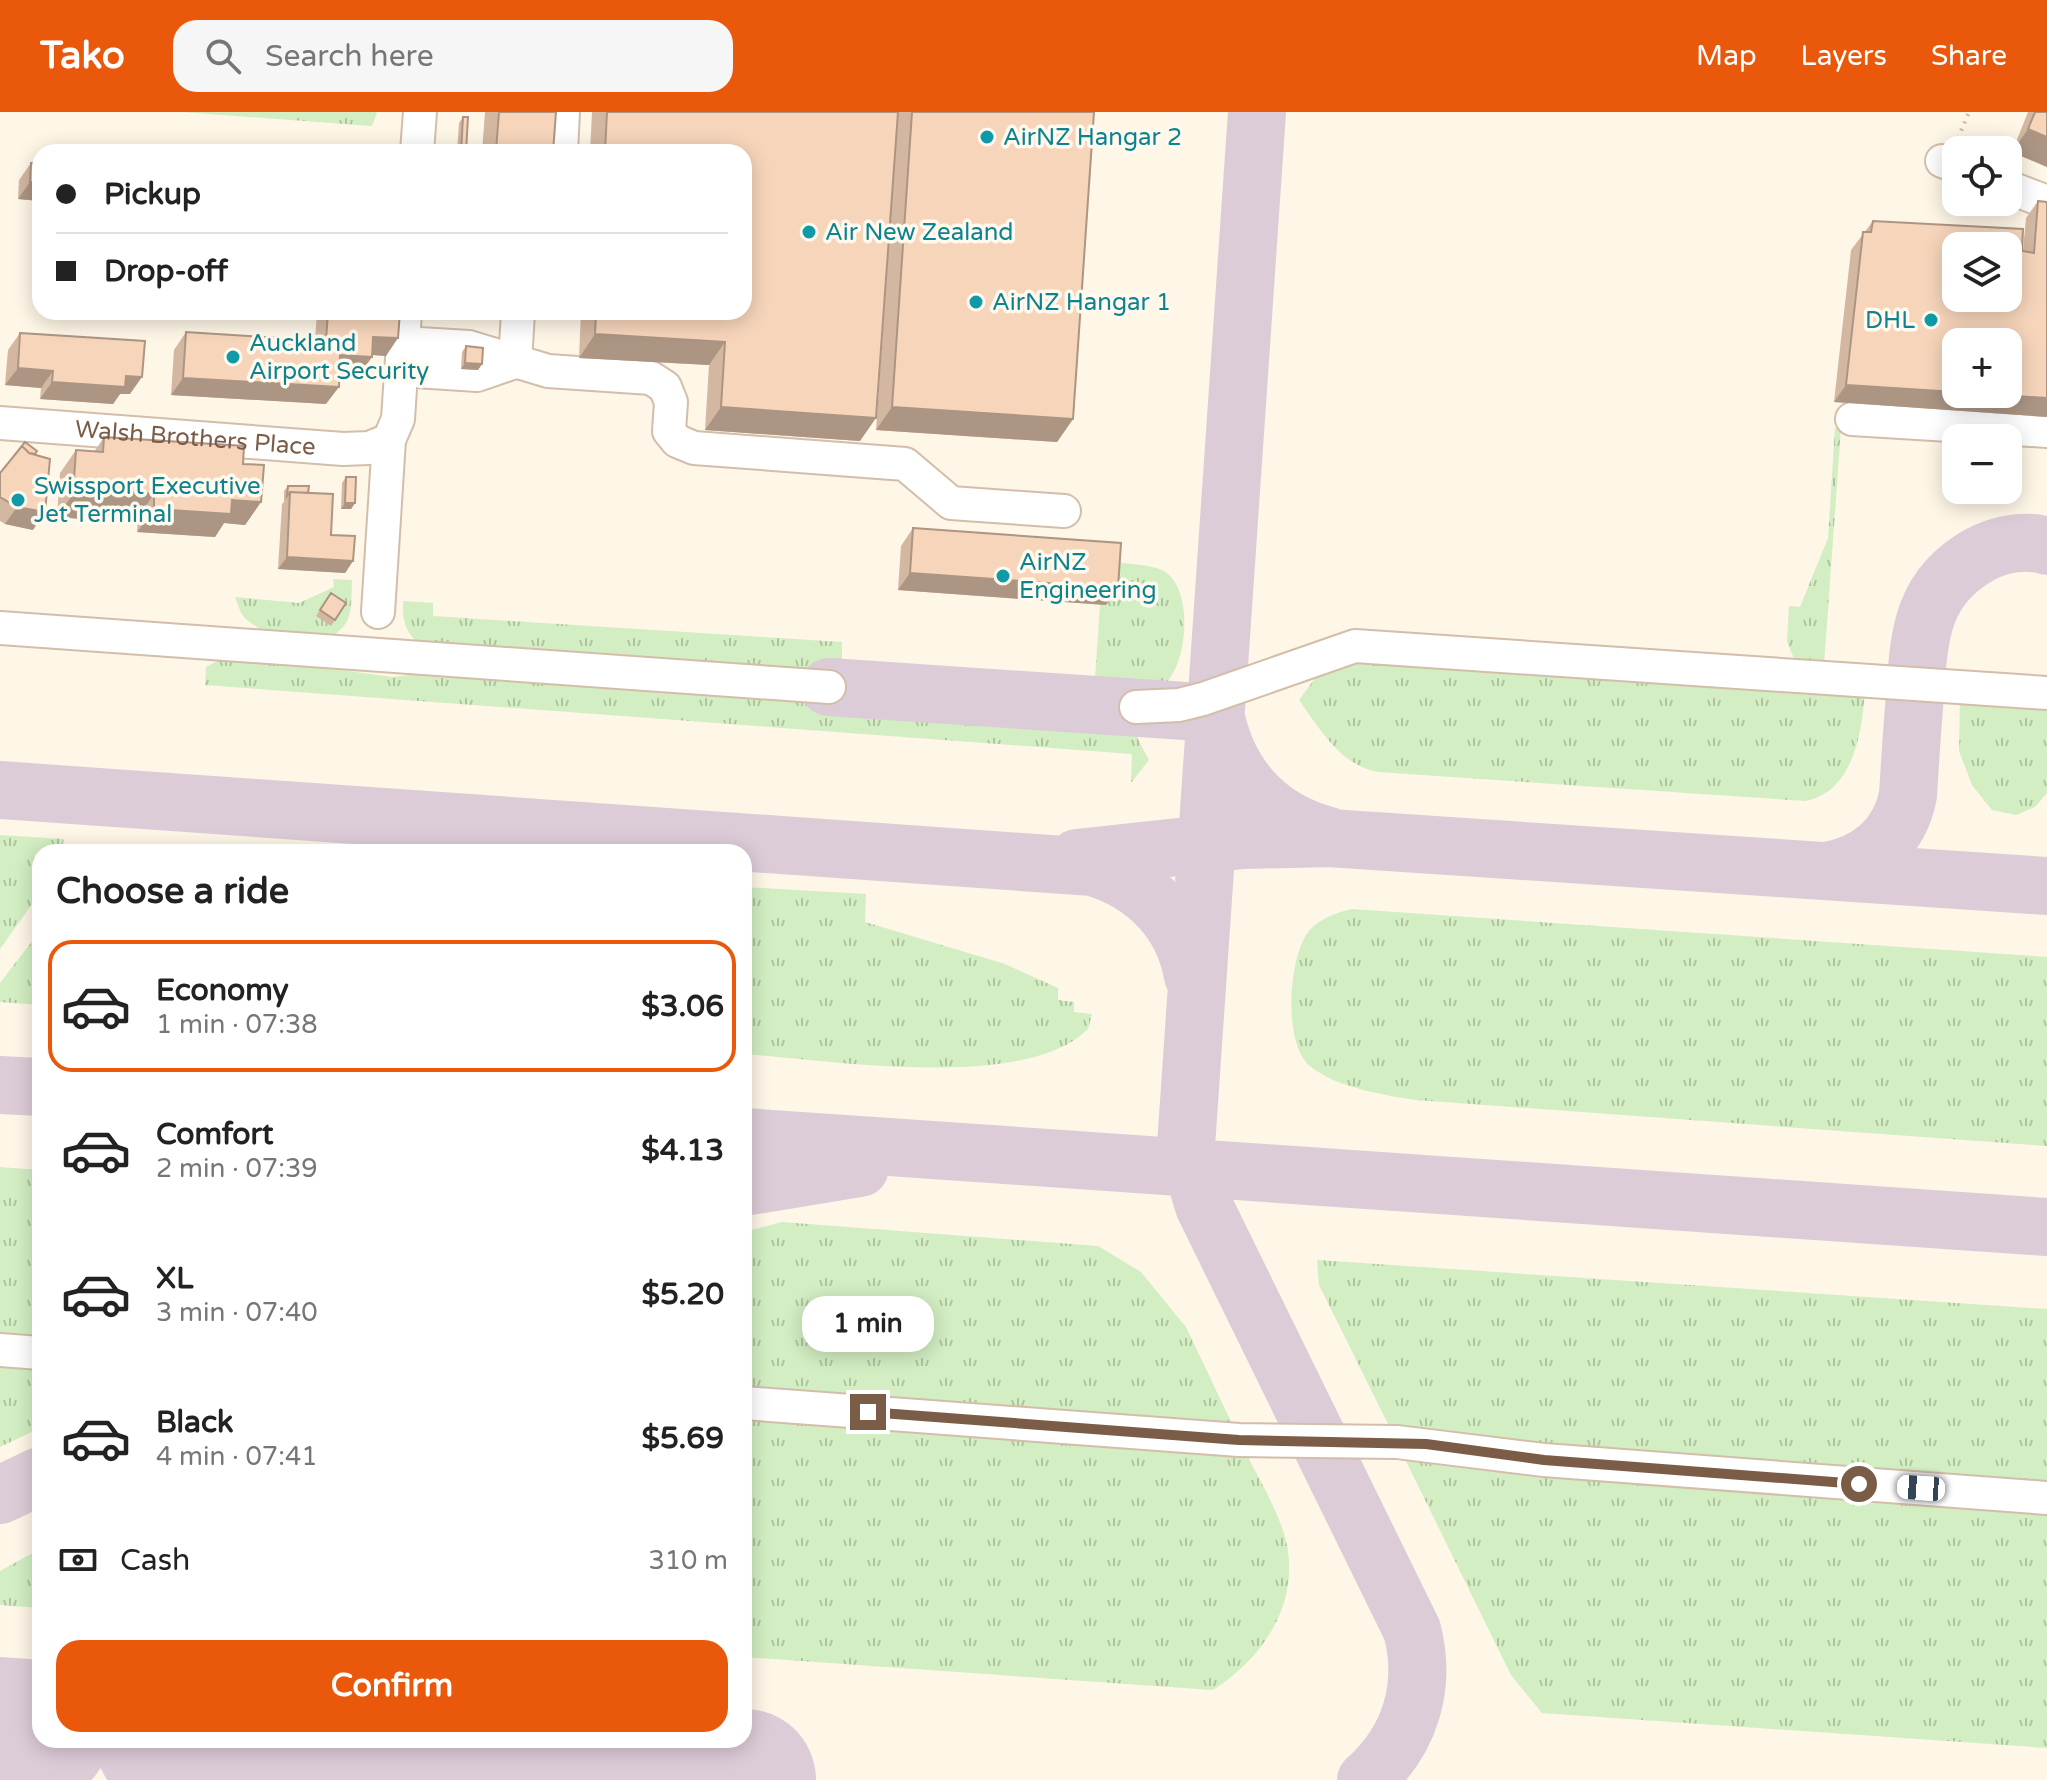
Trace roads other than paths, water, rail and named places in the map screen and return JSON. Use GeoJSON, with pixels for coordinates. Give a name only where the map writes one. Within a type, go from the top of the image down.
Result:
{"type":"FeatureCollection","features":[{"type":"Feature","properties":{"kind":"street"},"geometry":{"type":"LineString","coordinates":[[418,144],[420,112]]}},
{"type":"Feature","properties":{"kind":"street"},"geometry":{"type":"LineString","coordinates":[[561,144],[563,112]]}},
{"type":"Feature","properties":{"kind":"street"},"geometry":{"type":"LineString","coordinates":[[2022,192],[2047,202]]}},
{"type":"Feature","properties":{"kind":"street"},"geometry":{"type":"LineString","coordinates":[[515,362],[518,320]]}},
{"type":"Feature","properties":{"kind":"street"},"geometry":{"type":"LineString","coordinates":[[378,612],[389,440],[398,419],[403,342],[469,347],[548,371],[651,378],[659,381],[671,402],[669,431],[677,441],[694,448],[905,464],[951,503],[1064,511]]}},
{"type":"Feature","properties":{"kind":"street"},"geometry":{"type":"LineString","coordinates":[[1852,419],[2047,431]]}},
{"type":"Feature","properties":{"kind":"street","name":"Walsh Brothers Place"},"geometry":{"type":"LineString","coordinates":[[0,423],[343,449],[369,448],[389,440]]}},
{"type":"Feature","properties":{"kind":"street"},"geometry":{"type":"LineString","coordinates":[[0,628],[829,687]]}},
{"type":"Feature","properties":{"kind":"street"},"geometry":{"type":"LineString","coordinates":[[1136,707],[1170,706],[1203,699],[1355,646],[2047,693]]}},
{"type":"Feature","properties":{"kind":"street"},"geometry":{"type":"LineString","coordinates":[[0,1350],[32,1352]]}},
{"type":"Feature","properties":{"kind":"street"},"geometry":{"type":"LineString","coordinates":[[752,1404],[1239,1440],[1426,1444],[1544,1460],[2047,1498]]}},
{"type":"Feature","properties":{"kind":"place","name":"AirNZ Hangar 2"},"geometry":{"type":"Point","coordinates":[987,137]}},
{"type":"Feature","properties":{"kind":"place","name":"Air New Zealand"},"geometry":{"type":"Point","coordinates":[809,232]}},
{"type":"Feature","properties":{"kind":"place","name":"AirNZ Hangar 1"},"geometry":{"type":"Point","coordinates":[976,302]}},
{"type":"Feature","properties":{"kind":"place","name":"DHL"},"geometry":{"type":"Point","coordinates":[1931,320]}},
{"type":"Feature","properties":{"kind":"place","name":"Auckland Airport Security"},"geometry":{"type":"Point","coordinates":[233,357]}},
{"type":"Feature","properties":{"kind":"place","name":"Swissport Executive Jet Terminal"},"geometry":{"type":"Point","coordinates":[18,500]}},
{"type":"Feature","properties":{"kind":"place","name":"AirNZ Engineering"},"geometry":{"type":"Point","coordinates":[1003,576]}}]}
